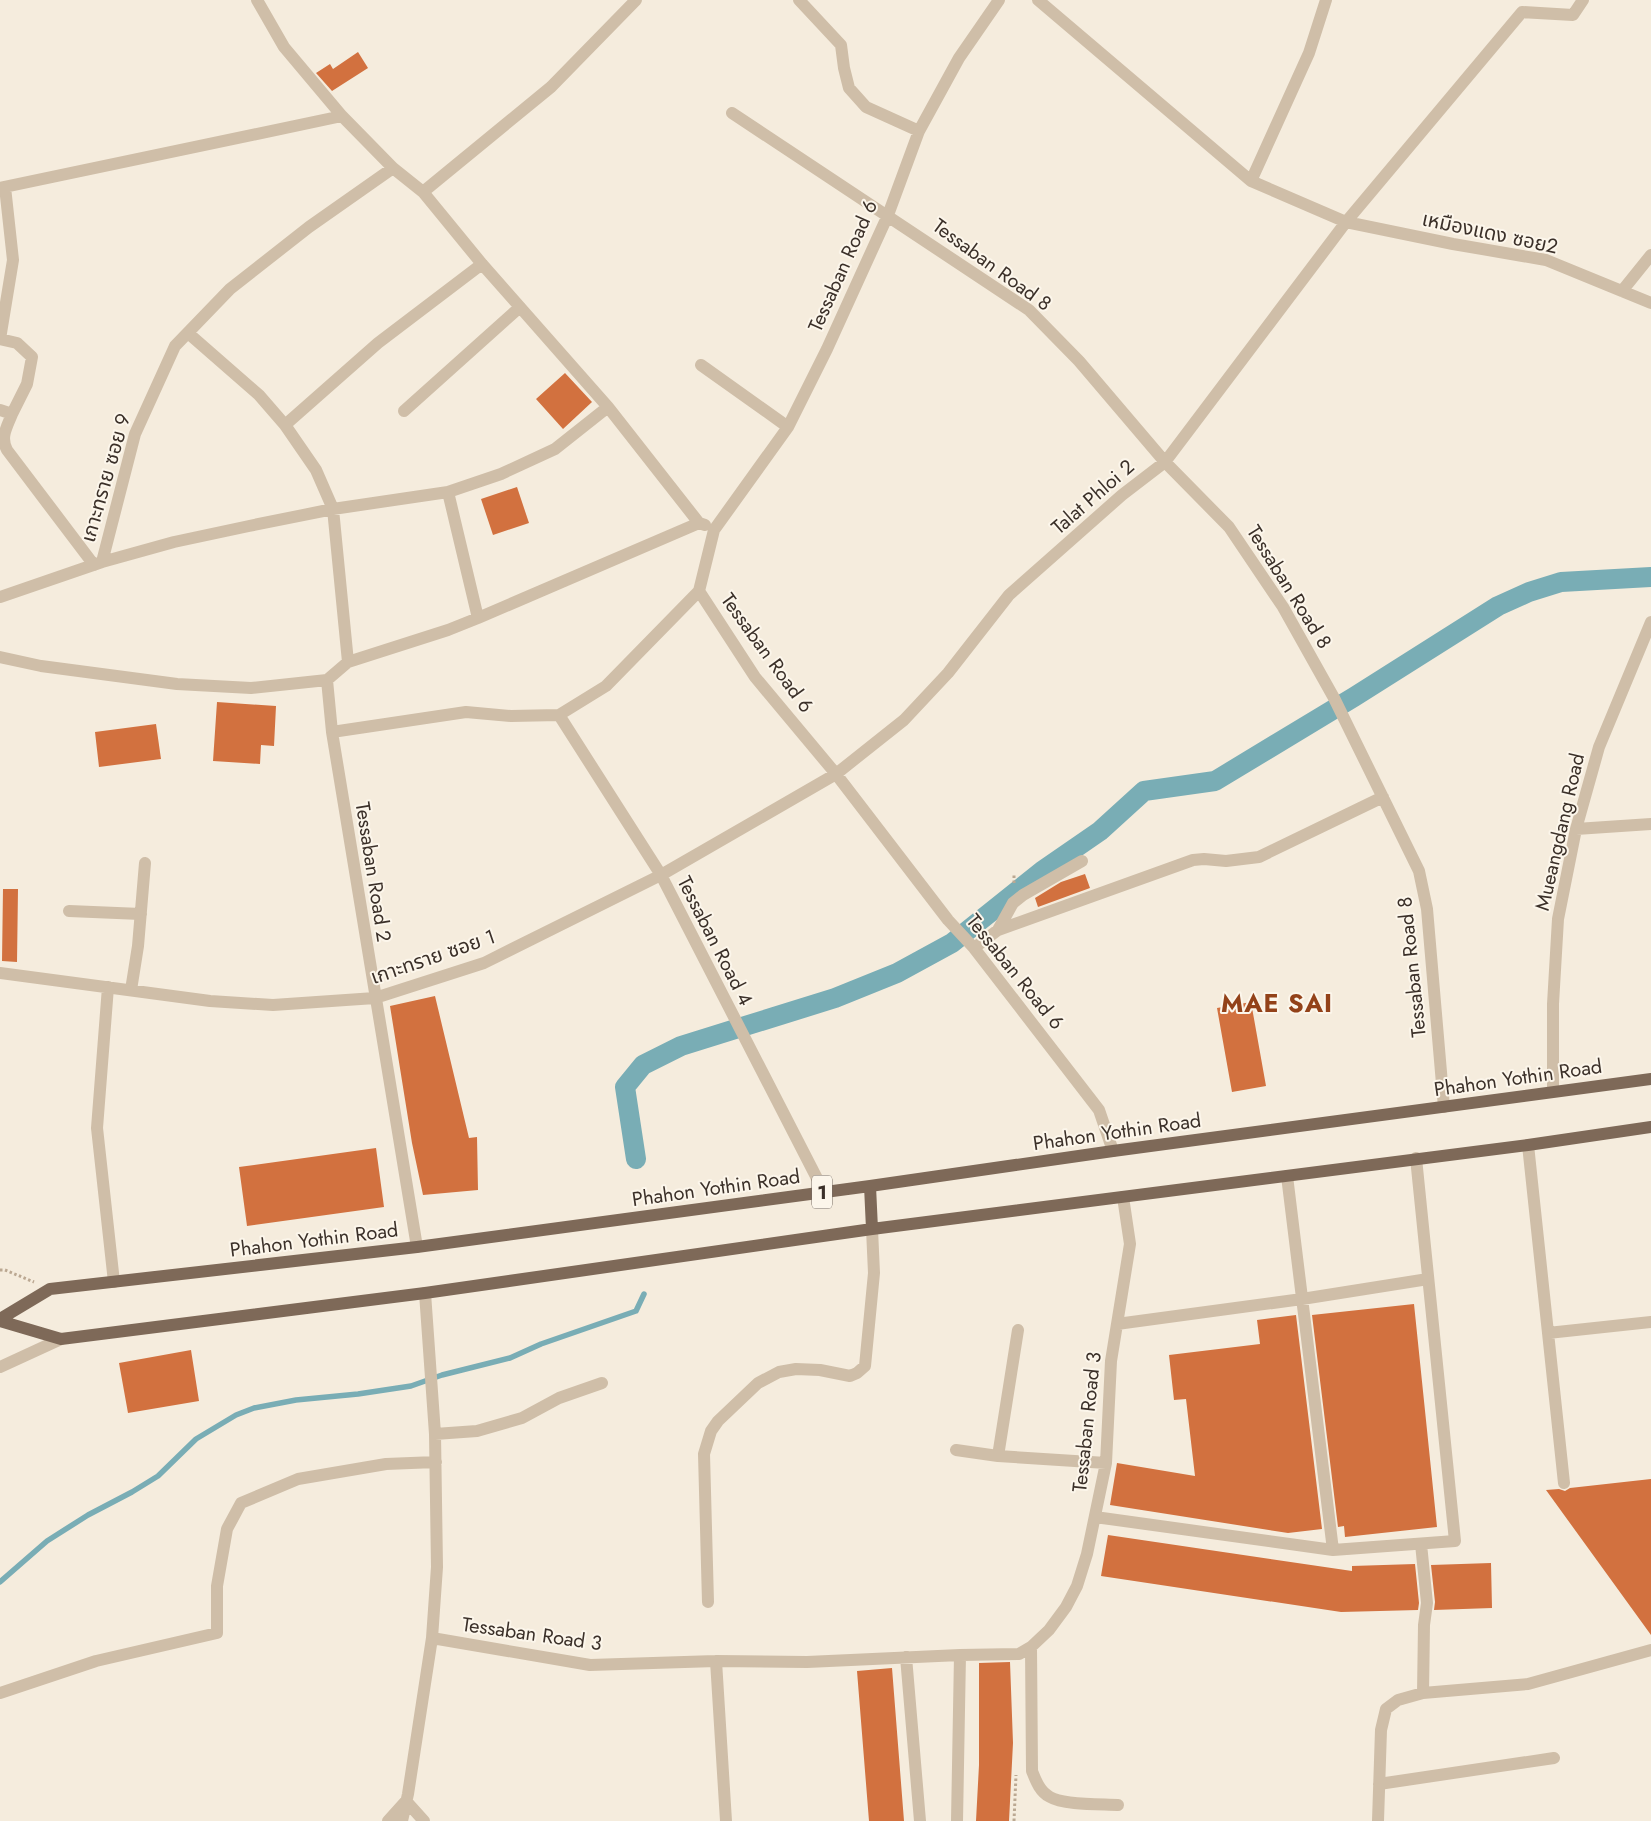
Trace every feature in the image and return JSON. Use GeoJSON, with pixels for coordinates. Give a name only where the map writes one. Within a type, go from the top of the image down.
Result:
{"type":"FeatureCollection","features":[{"type":"Feature","properties":{"kind":"main road","name":"Phahon Yothin Road"},"geometry":{"type":"LineString","coordinates":[[0,1320],[50,1289],[417,1247],[1651,1079]]}},
{"type":"Feature","properties":{"kind":"main road","name":"Phahon Yothin Road"},"geometry":{"type":"LineString","coordinates":[[0,1320],[61,1339],[425,1294],[872,1229],[1528,1145],[1651,1127]]}},
{"type":"Feature","properties":{"kind":"main road"},"geometry":{"type":"LineString","coordinates":[[870,1186],[872,1229]]}},
{"type":"Feature","properties":{"kind":"street"},"geometry":{"type":"LineString","coordinates":[[257,0],[284,47],[342,116],[393,168],[423,192],[482,264],[608,407],[699,523],[714,530]]}},
{"type":"Feature","properties":{"kind":"street"},"geometry":{"type":"LineString","coordinates":[[423,192],[551,87],[636,0]]}},
{"type":"Feature","properties":{"kind":"street"},"geometry":{"type":"LineString","coordinates":[[799,0],[842,45],[848,88],[866,107],[920,131]]}},
{"type":"Feature","properties":{"kind":"street","name":"Tessaban Road 6"},"geometry":{"type":"LineString","coordinates":[[999,0],[959,58],[920,131],[888,215],[788,428],[714,530],[699,591],[755,676],[836,774],[948,920],[974,948],[1099,1110],[1113,1151]]}},
{"type":"Feature","properties":{"kind":"street","name":"เหมืองแดง ซอย2"},"geometry":{"type":"LineString","coordinates":[[1038,0],[1251,181],[1346,222],[1453,244],[1546,260],[1651,303]]}},
{"type":"Feature","properties":{"kind":"street"},"geometry":{"type":"LineString","coordinates":[[1251,181],[1309,53],[1326,0]]}},
{"type":"Feature","properties":{"kind":"street","name":"Talat Phloi 2"},"geometry":{"type":"LineString","coordinates":[[836,774],[904,720],[948,673],[1009,595],[1122,495],[1164,462],[1346,222],[1522,12],[1573,15],[1583,0]]}},
{"type":"Feature","properties":{"kind":"street","name":"Tessaban Road 8"},"geometry":{"type":"LineString","coordinates":[[732,113],[1029,310],[1079,361],[1164,462],[1229,527],[1283,607],[1334,698],[1419,870],[1428,909],[1444,1107]]}},
{"type":"Feature","properties":{"kind":"street"},"geometry":{"type":"LineString","coordinates":[[342,116],[3,188],[13,260],[0,339],[17,343],[32,357],[27,384],[6,412],[4,444],[11,456],[98,564],[174,542],[333,509],[448,492],[501,474],[555,449],[608,407]]}},
{"type":"Feature","properties":{"kind":"street","name":"เกาะทราย ซอย 9"},"geometry":{"type":"LineString","coordinates":[[0,597],[98,564],[135,434],[175,346],[237,283],[309,227],[393,168]]}},
{"type":"Feature","properties":{"kind":"street"},"geometry":{"type":"LineString","coordinates":[[1622,291],[1651,255]]}},
{"type":"Feature","properties":{"kind":"street"},"geometry":{"type":"LineString","coordinates":[[285,425],[378,343],[482,264]]}},
{"type":"Feature","properties":{"kind":"street"},"geometry":{"type":"LineString","coordinates":[[404,411],[520,307]]}},
{"type":"Feature","properties":{"kind":"street"},"geometry":{"type":"LineString","coordinates":[[188,333],[259,396],[285,425],[316,470],[333,509],[348,662]]}},
{"type":"Feature","properties":{"kind":"street"},"geometry":{"type":"LineString","coordinates":[[701,365],[788,428]]}},
{"type":"Feature","properties":{"kind":"street"},"geometry":{"type":"LineString","coordinates":[[448,492],[478,618]]}},
{"type":"Feature","properties":{"kind":"street"},"geometry":{"type":"LineString","coordinates":[[0,657],[42,666],[177,684],[251,688],[327,680],[348,662],[448,630],[699,523]]}},
{"type":"Feature","properties":{"kind":"street"},"geometry":{"type":"LineString","coordinates":[[332,732],[466,712],[511,716],[559,715],[606,686],[699,591]]}},
{"type":"Feature","properties":{"kind":"street","name":"Mueangdang Road"},"geometry":{"type":"LineString","coordinates":[[1553,1091],[1553,1004],[1558,919],[1576,829],[1599,747],[1651,622]]}},
{"type":"Feature","properties":{"kind":"street","name":"Tessaban Road 2"},"geometry":{"type":"LineString","coordinates":[[327,680],[332,732],[417,1247]]}},
{"type":"Feature","properties":{"kind":"street","name":"Tessaban Road 4"},"geometry":{"type":"LineString","coordinates":[[559,715],[661,875],[744,1040],[824,1192]]}},
{"type":"Feature","properties":{"kind":"street","name":"เกาะทราย ซอย 1"},"geometry":{"type":"LineString","coordinates":[[0,973],[210,1001],[273,1005],[375,998],[484,963],[661,875],[836,774]]}},
{"type":"Feature","properties":{"kind":"street"},"geometry":{"type":"LineString","coordinates":[[974,948],[998,930],[1193,860],[1226,861],[1259,857],[1383,797]]}},
{"type":"Feature","properties":{"kind":"street"},"geometry":{"type":"LineString","coordinates":[[1576,829],[1651,824]]}},
{"type":"Feature","properties":{"kind":"street"},"geometry":{"type":"LineString","coordinates":[[998,930],[1013,903],[1022,894],[1082,861]]}},
{"type":"Feature","properties":{"kind":"street"},"geometry":{"type":"LineString","coordinates":[[131,990],[142,914],[145,863]]}},
{"type":"Feature","properties":{"kind":"street"},"geometry":{"type":"LineString","coordinates":[[69,910],[142,914]]}},
{"type":"Feature","properties":{"kind":"street"},"geometry":{"type":"LineString","coordinates":[[108,987],[97,1128],[114,1282]]}},
{"type":"Feature","properties":{"kind":"street"},"geometry":{"type":"LineString","coordinates":[[1528,1145],[1564,1483]]}},
{"type":"Feature","properties":{"kind":"street"},"geometry":{"type":"LineString","coordinates":[[1095,1517],[1334,1550],[1454,1541],[1416,1158]]}},
{"type":"Feature","properties":{"kind":"street"},"geometry":{"type":"LineString","coordinates":[[1287,1176],[1334,1550]]}},
{"type":"Feature","properties":{"kind":"street","name":"Tessaban Road 3"},"geometry":{"type":"LineString","coordinates":[[432,1638],[590,1665],[716,1661],[806,1662],[960,1654],[1019,1654],[1031,1647],[1049,1630],[1066,1607],[1077,1586],[1095,1517],[1106,1463],[1110,1361],[1130,1244],[1123,1197]]}},
{"type":"Feature","properties":{"kind":"street"},"geometry":{"type":"LineString","coordinates":[[708,1602],[704,1468],[706,1444],[711,1431],[729,1409],[758,1383],[779,1372],[796,1369],[820,1370],[850,1376],[865,1366],[874,1273],[872,1229]]}},
{"type":"Feature","properties":{"kind":"street"},"geometry":{"type":"LineString","coordinates":[[1117,1324],[1302,1299],[1428,1279]]}},
{"type":"Feature","properties":{"kind":"street"},"geometry":{"type":"LineString","coordinates":[[402,1821],[432,1638],[437,1567],[435,1434],[425,1294]]}},
{"type":"Feature","properties":{"kind":"street"},"geometry":{"type":"LineString","coordinates":[[1548,1333],[1651,1322]]}},
{"type":"Feature","properties":{"kind":"street"},"geometry":{"type":"LineString","coordinates":[[998,1456],[1018,1330]]}},
{"type":"Feature","properties":{"kind":"street"},"geometry":{"type":"LineString","coordinates":[[0,1367],[61,1339]]}},
{"type":"Feature","properties":{"kind":"street"},"geometry":{"type":"LineString","coordinates":[[435,1434],[477,1432],[522,1418],[559,1398],[602,1383]]}},
{"type":"Feature","properties":{"kind":"street"},"geometry":{"type":"LineString","coordinates":[[956,1450],[998,1456],[1106,1463]]}},
{"type":"Feature","properties":{"kind":"street"},"geometry":{"type":"LineString","coordinates":[[0,1693],[96,1661],[217,1633],[218,1586],[226,1529],[241,1503],[298,1479],[386,1464],[436,1462]]}},
{"type":"Feature","properties":{"kind":"street"},"geometry":{"type":"LineString","coordinates":[[1421,1544],[1427,1603],[1424,1625],[1422,1693]]}},
{"type":"Feature","properties":{"kind":"street"},"geometry":{"type":"LineString","coordinates":[[1031,1647],[1032,1771],[1038,1785],[1051,1798],[1063,1802],[1118,1805]]}},
{"type":"Feature","properties":{"kind":"street"},"geometry":{"type":"LineString","coordinates":[[1378,1821],[1381,1730],[1386,1709],[1398,1700],[1422,1693],[1528,1684],[1651,1650]]}},
{"type":"Feature","properties":{"kind":"street"},"geometry":{"type":"LineString","coordinates":[[957,1821],[960,1654]]}},
{"type":"Feature","properties":{"kind":"street"},"geometry":{"type":"LineString","coordinates":[[906,1658],[920,1821]]}},
{"type":"Feature","properties":{"kind":"street"},"geometry":{"type":"LineString","coordinates":[[716,1661],[726,1821]]}},
{"type":"Feature","properties":{"kind":"street"},"geometry":{"type":"LineString","coordinates":[[1379,1784],[1554,1758]]}},
{"type":"Feature","properties":{"kind":"street"},"geometry":{"type":"LineString","coordinates":[[388,1821],[406,1801]]}},
{"type":"Feature","properties":{"kind":"street"},"geometry":{"type":"LineString","coordinates":[[406,1801],[424,1821]]}},
{"type":"Feature","properties":{"kind":"path"},"geometry":{"type":"LineString","coordinates":[[0,1270],[5,1270],[50,1289]]}},
{"type":"Feature","properties":{"kind":"building"},"geometry":{"type":"Polygon","coordinates":[[[358,52],[368,68],[332,91],[316,73],[330,64],[333,69],[358,52]]]}},
{"type":"Feature","properties":{"kind":"building"},"geometry":{"type":"Polygon","coordinates":[[[565,373],[592,402],[563,429],[536,399],[565,373]]]}},
{"type":"Feature","properties":{"kind":"building"},"geometry":{"type":"Polygon","coordinates":[[[517,487],[529,523],[493,535],[481,499],[517,487]]]}},
{"type":"Feature","properties":{"kind":"building"},"geometry":{"type":"Polygon","coordinates":[[[217,702],[276,706],[274,746],[261,745],[260,764],[213,761],[217,702]]]}},
{"type":"Feature","properties":{"kind":"building"},"geometry":{"type":"Polygon","coordinates":[[[156,724],[161,759],[99,767],[95,732],[156,724]]]}},
{"type":"Feature","properties":{"kind":"building"},"geometry":{"type":"Polygon","coordinates":[[[1085,874],[1090,888],[1038,907],[1035,898],[1061,882],[1085,874]]]}},
{"type":"Feature","properties":{"kind":"building"},"geometry":{"type":"Polygon","coordinates":[[[3,889],[18,889],[17,962],[2,961],[3,889]]]}},
{"type":"Feature","properties":{"kind":"building"},"geometry":{"type":"Polygon","coordinates":[[[435,996],[469,1138],[477,1137],[478,1190],[423,1195],[412,1143],[390,1006],[435,996]]]}},
{"type":"Feature","properties":{"kind":"building"},"geometry":{"type":"Polygon","coordinates":[[[1251,1002],[1266,1086],[1232,1092],[1217,1008],[1251,1002]]]}},
{"type":"Feature","properties":{"kind":"building"},"geometry":{"type":"Polygon","coordinates":[[[376,1148],[384,1207],[247,1226],[239,1167],[376,1148]]]}},
{"type":"Feature","properties":{"kind":"building"},"geometry":{"type":"Polygon","coordinates":[[[1414,1304],[1437,1527],[1345,1537],[1344,1526],[1338,1527],[1312,1315],[1414,1304]]]}},
{"type":"Feature","properties":{"kind":"building"},"geometry":{"type":"Polygon","coordinates":[[[1296,1315],[1322,1529],[1288,1533],[1110,1505],[1117,1463],[1195,1476],[1186,1399],[1174,1400],[1169,1355],[1260,1344],[1257,1320],[1296,1315]]]}},
{"type":"Feature","properties":{"kind":"building"},"geometry":{"type":"Polygon","coordinates":[[[191,1350],[199,1401],[128,1413],[119,1363],[191,1350]]]}},
{"type":"Feature","properties":{"kind":"building"},"geometry":{"type":"Polygon","coordinates":[[[1651,1479],[1651,1635],[1546,1490],[1559,1489],[1565,1491],[1570,1488],[1651,1479]]]}},
{"type":"Feature","properties":{"kind":"building"},"geometry":{"type":"Polygon","coordinates":[[[1108,1535],[1352,1571],[1352,1566],[1415,1564],[1418,1610],[1341,1612],[1101,1576],[1108,1535]]]}},
{"type":"Feature","properties":{"kind":"building"},"geometry":{"type":"Polygon","coordinates":[[[1491,1563],[1492,1608],[1434,1610],[1435,1602],[1431,1565],[1491,1563]]]}},
{"type":"Feature","properties":{"kind":"building"},"geometry":{"type":"Polygon","coordinates":[[[1010,1662],[1013,1743],[1009,1821],[976,1821],[979,1765],[979,1663],[1010,1662]]]}},
{"type":"Feature","properties":{"kind":"building"},"geometry":{"type":"Polygon","coordinates":[[[892,1668],[904,1821],[869,1821],[857,1671],[892,1668]]]}},
{"type":"Feature","properties":{"kind":"waterway"},"geometry":{"type":"LineString","coordinates":[[636,1159],[625,1087],[643,1065],[681,1046],[835,998],[897,973],[952,943],[1042,871],[1100,831],[1144,791],[1215,781],[1354,697],[1498,606],[1529,592],[1561,582],[1651,577]]}},
{"type":"Feature","properties":{"kind":"waterway"},"geometry":{"type":"LineString","coordinates":[[0,1582],[47,1541],[88,1515],[158,1476],[196,1439],[236,1415],[254,1408],[296,1400],[358,1394],[411,1386],[442,1375],[510,1358],[541,1344],[636,1311],[644,1294]]}},
{"type":"Feature","properties":{"kind":"district","name":"MAE SAI"},"geometry":{"type":"Point","coordinates":[1277,1003]}}]}
